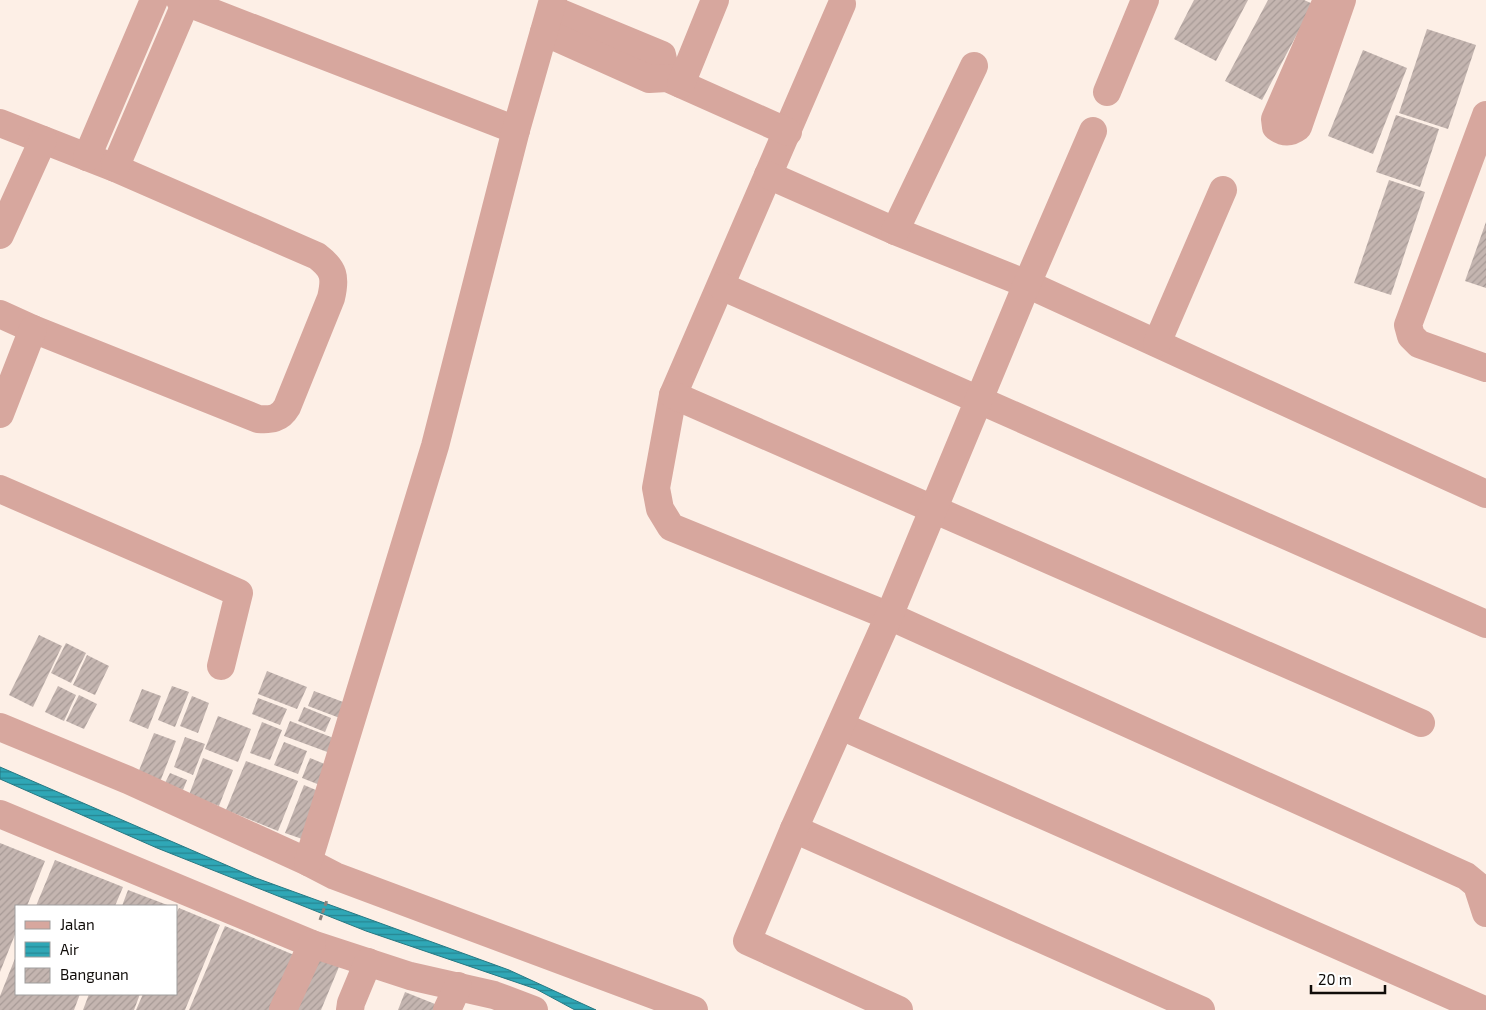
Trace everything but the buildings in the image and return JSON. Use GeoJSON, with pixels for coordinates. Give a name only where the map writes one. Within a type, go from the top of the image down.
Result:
{"type":"FeatureCollection","features":[{"type":"Feature","properties":{"kind":"street"},"geometry":{"type":"LineString","coordinates":[[87,157],[154,0]]}},
{"type":"Feature","properties":{"kind":"street"},"geometry":{"type":"LineString","coordinates":[[674,81],[715,0]]}},
{"type":"Feature","properties":{"kind":"street"},"geometry":{"type":"LineString","coordinates":[[1107,92],[1145,0]]}},
{"type":"Feature","properties":{"kind":"street"},"geometry":{"type":"LineString","coordinates":[[1327,0],[1275,119],[1276,127],[1283,132],[1291,132],[1298,127],[1342,0]]}},
{"type":"Feature","properties":{"kind":"street"},"geometry":{"type":"LineString","coordinates":[[115,168],[183,1],[516,130]]}},
{"type":"Feature","properties":{"kind":"street"},"geometry":{"type":"LineString","coordinates":[[842,4],[673,395],[656,488],[660,509],[671,527],[889,616],[1466,876],[1477,885],[1486,913]]}},
{"type":"Feature","properties":{"kind":"street"},"geometry":{"type":"LineString","coordinates":[[308,862],[435,446],[516,130],[549,14],[649,79],[674,81],[788,132]]}},
{"type":"Feature","properties":{"kind":"street"},"geometry":{"type":"LineString","coordinates":[[895,231],[974,66]]}},
{"type":"Feature","properties":{"kind":"street"},"geometry":{"type":"LineString","coordinates":[[1486,116],[1408,325],[1411,336],[1419,344],[1486,368]]}},
{"type":"Feature","properties":{"kind":"street"},"geometry":{"type":"LineString","coordinates":[[0,123],[115,168],[317,256],[328,265],[333,275],[334,286],[331,298],[287,407],[276,418],[258,419],[0,314]]}},
{"type":"Feature","properties":{"kind":"street"},"geometry":{"type":"LineString","coordinates":[[899,1010],[747,941],[794,829],[889,616],[1026,284],[1094,131]]}},
{"type":"Feature","properties":{"kind":"street"},"geometry":{"type":"LineString","coordinates":[[0,235],[43,140]]}},
{"type":"Feature","properties":{"kind":"street"},"geometry":{"type":"LineString","coordinates":[[768,175],[895,231],[1026,284],[1486,494]]}},
{"type":"Feature","properties":{"kind":"street"},"geometry":{"type":"LineString","coordinates":[[1157,344],[1223,190]]}},
{"type":"Feature","properties":{"kind":"street"},"geometry":{"type":"LineString","coordinates":[[721,286],[1486,624]]}},
{"type":"Feature","properties":{"kind":"street"},"geometry":{"type":"LineString","coordinates":[[0,414],[33,329]]}},
{"type":"Feature","properties":{"kind":"street"},"geometry":{"type":"LineString","coordinates":[[673,395],[1421,723]]}},
{"type":"Feature","properties":{"kind":"street"},"geometry":{"type":"LineString","coordinates":[[0,489],[239,592],[221,666]]}},
{"type":"Feature","properties":{"kind":"street"},"geometry":{"type":"LineString","coordinates":[[841,726],[1484,1010]]}},
{"type":"Feature","properties":{"kind":"street"},"geometry":{"type":"LineString","coordinates":[[0,727],[128,780],[335,876],[694,1010]]}},
{"type":"Feature","properties":{"kind":"street"},"geometry":{"type":"LineString","coordinates":[[0,814],[315,935],[368,962],[410,976],[452,998],[494,995],[534,1010]]}},
{"type":"Feature","properties":{"kind":"street"},"geometry":{"type":"LineString","coordinates":[[794,829],[1201,1010]]}},
{"type":"Feature","properties":{"kind":"street"},"geometry":{"type":"LineString","coordinates":[[283,1010],[315,935]]}},
{"type":"Feature","properties":{"kind":"street"},"geometry":{"type":"LineString","coordinates":[[350,1010],[351,1003],[368,962]]}},
{"type":"Feature","properties":{"kind":"path"},"geometry":{"type":"LineString","coordinates":[[315,935],[330,892]]}},
{"type":"Feature","properties":{"kind":"water"},"geometry":{"type":"Polygon","coordinates":[[[0,767],[256,878],[509,970],[596,1010],[575,1010],[536,989],[366,931],[157,848],[0,779],[0,767]]]}}]}
